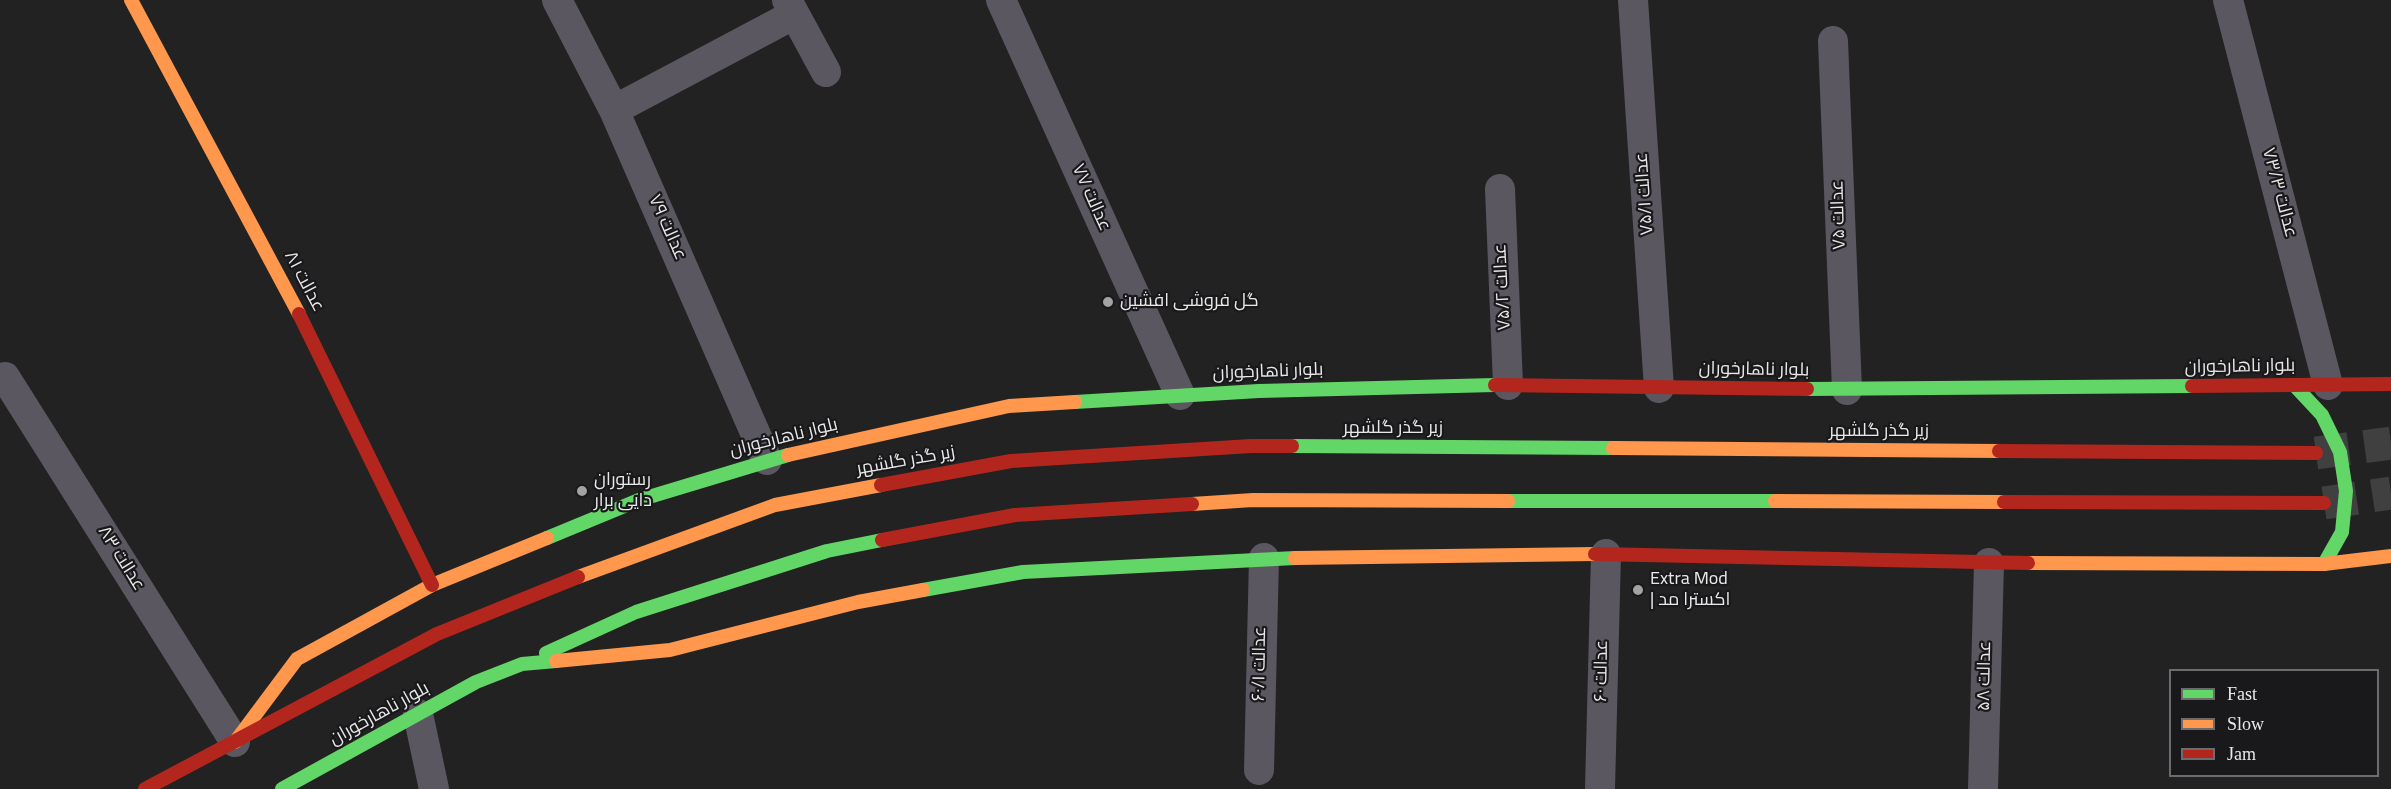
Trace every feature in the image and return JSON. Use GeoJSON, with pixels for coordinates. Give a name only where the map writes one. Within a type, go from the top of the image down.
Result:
{"type":"FeatureCollection","features":[{"type":"Feature","properties":{"kind":"main road","name":"عدالت ۸۱"},"geometry":{"type":"LineString","coordinates":[[131,0],[294,303],[432,585]]}},
{"type":"Feature","properties":{"kind":"main road","name":"بلوار ناهارخوران"},"geometry":{"type":"LineString","coordinates":[[235,742],[297,659],[432,585],[639,500],[767,460],[1009,406],[1259,391],[1508,385],[1847,390],[2391,384]]}},
{"type":"Feature","properties":{"kind":"main road"},"geometry":{"type":"LineString","coordinates":[[2294,385],[2322,415],[2340,452],[2345,481],[2342,532],[2324,564]]}},
{"type":"Feature","properties":{"kind":"main road","name":"زیر گذر گلشهر"},"geometry":{"type":"LineString","coordinates":[[494,610],[614,562],[775,505],[1011,461],[1251,446],[2316,453]]}},
{"type":"Feature","properties":{"kind":"main road"},"geometry":{"type":"LineString","coordinates":[[522,664],[636,612],[827,551],[1015,515],[1253,500],[2324,503]]}},
{"type":"Feature","properties":{"kind":"main road","name":"بلوار ناهارخوران"},"geometry":{"type":"LineString","coordinates":[[282,789],[476,682],[522,664],[670,650],[858,602],[1023,572],[1264,558],[1606,554],[1989,563],[2324,564],[2391,556]]}},
{"type":"Feature","properties":{"kind":"main road","name":"بلوار ناهارخوران"},"geometry":{"type":"LineString","coordinates":[[145,789],[437,634],[494,610]]}},
{"type":"Feature","properties":{"kind":"street","name":"عدالت ۷۹"},"geometry":{"type":"LineString","coordinates":[[557,0],[614,110],[767,460]]}},
{"type":"Feature","properties":{"kind":"street","name":"عدالت ۷۷"},"geometry":{"type":"LineString","coordinates":[[1001,0],[1180,395]]}},
{"type":"Feature","properties":{"kind":"street","name":"۷۵/۱ عدالت"},"geometry":{"type":"LineString","coordinates":[[1634,0],[1659,388]]}},
{"type":"Feature","properties":{"kind":"street","name":"۷۳/۳ عدالت"},"geometry":{"type":"LineString","coordinates":[[2228,0],[2328,385]]}},
{"type":"Feature","properties":{"kind":"street"},"geometry":{"type":"LineString","coordinates":[[614,110],[790,8],[826,72]]}},
{"type":"Feature","properties":{"kind":"street","name":"۷۵ عدالت"},"geometry":{"type":"LineString","coordinates":[[1833,41],[1847,390]]}},
{"type":"Feature","properties":{"kind":"street","name":"۷۵/۲ عدالت"},"geometry":{"type":"LineString","coordinates":[[1500,189],[1508,385]]}},
{"type":"Feature","properties":{"kind":"street","name":"۸۳ عدالت"},"geometry":{"type":"LineString","coordinates":[[5,377],[235,742]]}},
{"type":"Feature","properties":{"kind":"street","name":"عدالت ۶۰"},"geometry":{"type":"LineString","coordinates":[[1600,789],[1606,554]]}},
{"type":"Feature","properties":{"kind":"street","name":"۶۰/۱ عدالت"},"geometry":{"type":"LineString","coordinates":[[1259,770],[1264,558]]}},
{"type":"Feature","properties":{"kind":"street","name":"عدالت ۵۸"},"geometry":{"type":"LineString","coordinates":[[1983,789],[1989,563]]}},
{"type":"Feature","properties":{"kind":"street"},"geometry":{"type":"LineString","coordinates":[[418,714],[434,789]]}},
{"type":"Feature","properties":{"kind":"tunnel"},"geometry":{"type":"LineString","coordinates":[[2316,453],[2391,443]]}},
{"type":"Feature","properties":{"kind":"tunnel"},"geometry":{"type":"LineString","coordinates":[[2324,503],[2391,493]]}},
{"type":"Feature","properties":{"kind":"traffic: fast"},"geometry":{"type":"LineString","coordinates":[[1075,402],[1259,391],[1495,385]]}},
{"type":"Feature","properties":{"kind":"traffic: fast"},"geometry":{"type":"LineString","coordinates":[[2294,385],[2322,415],[2340,452],[2346,491],[2342,532],[2324,564]]}},
{"type":"Feature","properties":{"kind":"traffic: fast"},"geometry":{"type":"LineString","coordinates":[[1807,389],[2192,386]]}},
{"type":"Feature","properties":{"kind":"traffic: fast"},"geometry":{"type":"LineString","coordinates":[[1292,446],[1613,448]]}},
{"type":"Feature","properties":{"kind":"traffic: fast"},"geometry":{"type":"LineString","coordinates":[[547,538],[639,500],[788,455]]}},
{"type":"Feature","properties":{"kind":"traffic: fast"},"geometry":{"type":"LineString","coordinates":[[1508,501],[1775,501]]}},
{"type":"Feature","properties":{"kind":"traffic: fast"},"geometry":{"type":"LineString","coordinates":[[546,653],[636,612],[827,551],[882,540]]}},
{"type":"Feature","properties":{"kind":"traffic: fast"},"geometry":{"type":"LineString","coordinates":[[923,590],[1023,572],[1295,558]]}},
{"type":"Feature","properties":{"kind":"traffic: fast"},"geometry":{"type":"LineString","coordinates":[[282,789],[476,682],[522,664],[556,661]]}},
{"type":"Feature","properties":{"kind":"traffic: slow"},"geometry":{"type":"LineString","coordinates":[[131,0],[299,314]]}},
{"type":"Feature","properties":{"kind":"traffic: slow"},"geometry":{"type":"LineString","coordinates":[[788,455],[1009,406],[1075,402]]}},
{"type":"Feature","properties":{"kind":"traffic: slow"},"geometry":{"type":"LineString","coordinates":[[1613,448],[1999,451]]}},
{"type":"Feature","properties":{"kind":"traffic: slow"},"geometry":{"type":"LineString","coordinates":[[578,577],[775,505],[881,485]]}},
{"type":"Feature","properties":{"kind":"traffic: slow"},"geometry":{"type":"LineString","coordinates":[[1192,504],[1253,500],[1508,501]]}},
{"type":"Feature","properties":{"kind":"traffic: slow"},"geometry":{"type":"LineString","coordinates":[[1775,501],[2004,502]]}},
{"type":"Feature","properties":{"kind":"traffic: slow"},"geometry":{"type":"LineString","coordinates":[[235,742],[297,659],[432,585],[547,538]]}},
{"type":"Feature","properties":{"kind":"traffic: slow"},"geometry":{"type":"LineString","coordinates":[[1295,558],[1595,554]]}},
{"type":"Feature","properties":{"kind":"traffic: slow"},"geometry":{"type":"LineString","coordinates":[[2028,563],[2324,564],[2391,556]]}},
{"type":"Feature","properties":{"kind":"traffic: slow"},"geometry":{"type":"LineString","coordinates":[[556,661],[670,650],[858,602],[923,590]]}},
{"type":"Feature","properties":{"kind":"traffic: jam"},"geometry":{"type":"LineString","coordinates":[[299,314],[432,585]]}},
{"type":"Feature","properties":{"kind":"traffic: jam"},"geometry":{"type":"LineString","coordinates":[[2192,386],[2391,384]]}},
{"type":"Feature","properties":{"kind":"traffic: jam"},"geometry":{"type":"LineString","coordinates":[[1495,385],[1807,389]]}},
{"type":"Feature","properties":{"kind":"traffic: jam"},"geometry":{"type":"LineString","coordinates":[[881,485],[1011,461],[1251,446],[1292,446]]}},
{"type":"Feature","properties":{"kind":"traffic: jam"},"geometry":{"type":"LineString","coordinates":[[1999,451],[2316,453]]}},
{"type":"Feature","properties":{"kind":"traffic: jam"},"geometry":{"type":"LineString","coordinates":[[2004,502],[2324,503]]}},
{"type":"Feature","properties":{"kind":"traffic: jam"},"geometry":{"type":"LineString","coordinates":[[882,540],[1015,515],[1192,504]]}},
{"type":"Feature","properties":{"kind":"traffic: jam"},"geometry":{"type":"LineString","coordinates":[[1595,554],[2028,563]]}},
{"type":"Feature","properties":{"kind":"traffic: jam"},"geometry":{"type":"LineString","coordinates":[[145,789],[437,634],[578,577]]}},
{"type":"Feature","properties":{"kind":"place","name":"گل فروشی افشین"},"geometry":{"type":"Point","coordinates":[1108,302]}},
{"type":"Feature","properties":{"kind":"place","name":"رستوران دایی برار"},"geometry":{"type":"Point","coordinates":[582,491]}},
{"type":"Feature","properties":{"kind":"place","name":"Extra Mod | اکسترا مد"},"geometry":{"type":"Point","coordinates":[1638,590]}}]}
